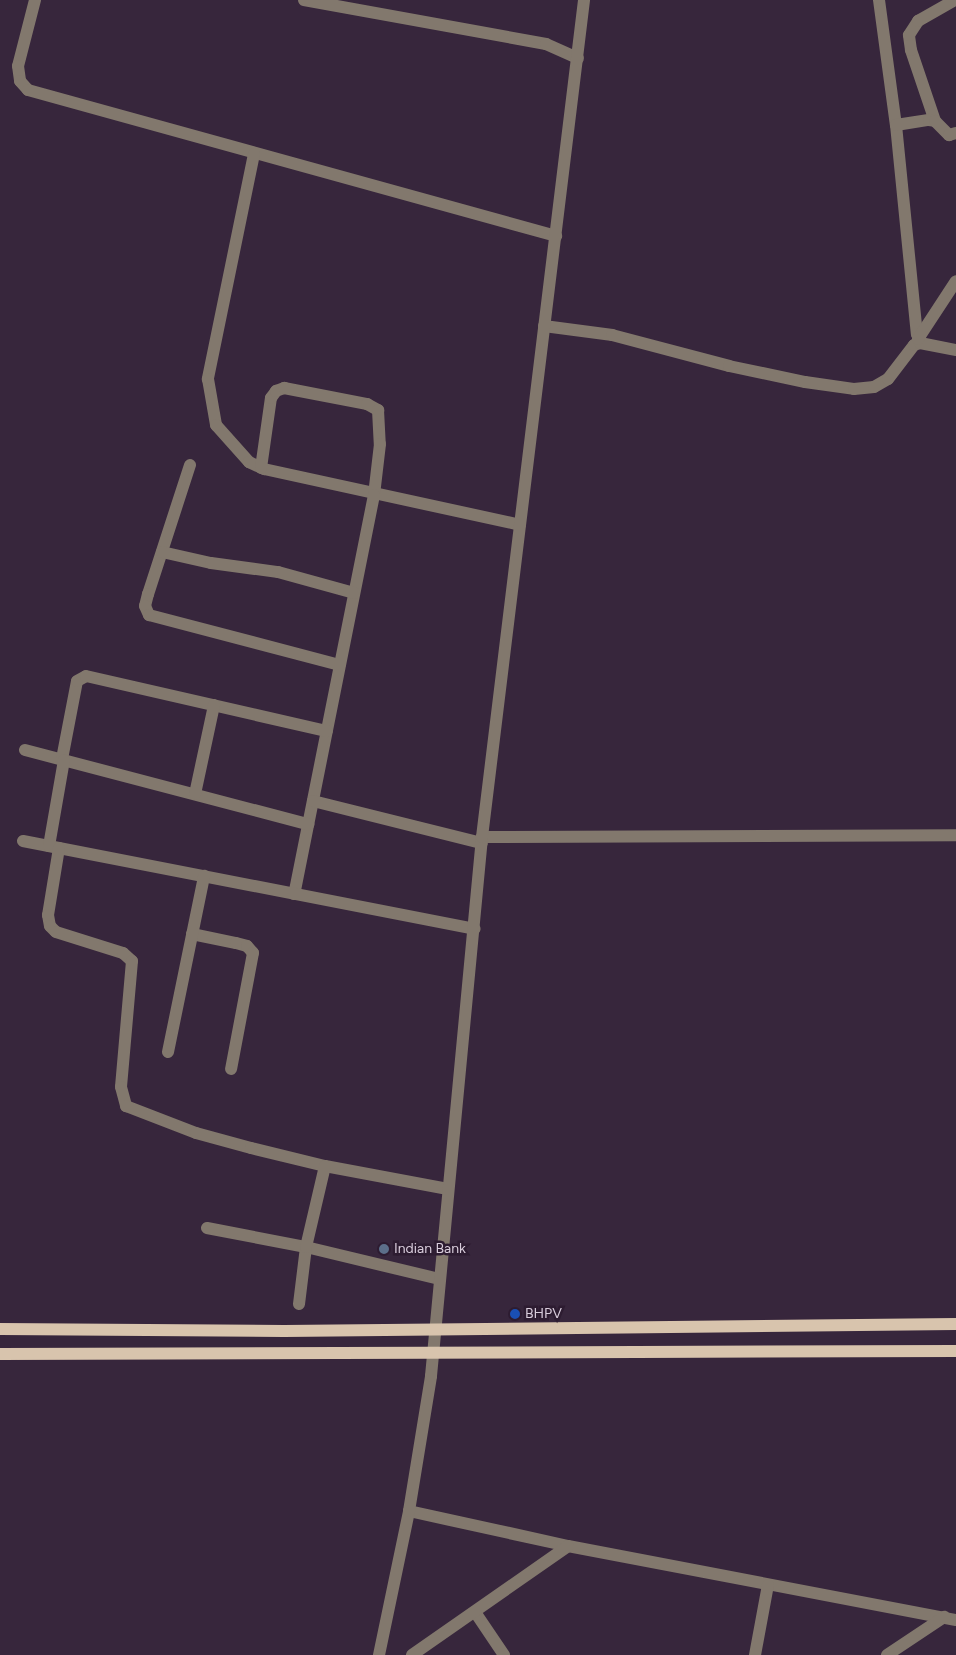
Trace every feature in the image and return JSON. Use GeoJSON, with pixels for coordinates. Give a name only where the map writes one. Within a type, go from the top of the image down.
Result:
{"type":"FeatureCollection","features":[{"type":"Feature","properties":{"kind":"main road"},"geometry":{"type":"LineString","coordinates":[[0,1329],[436,1330],[956,1324]]}},
{"type":"Feature","properties":{"kind":"main road"},"geometry":{"type":"LineString","coordinates":[[0,1354],[434,1351],[956,1351]]}},
{"type":"Feature","properties":{"kind":"street"},"geometry":{"type":"LineString","coordinates":[[35,0],[18,66],[20,81],[28,90],[556,236]]}},
{"type":"Feature","properties":{"kind":"street"},"geometry":{"type":"LineString","coordinates":[[304,0],[546,44],[578,58]]}},
{"type":"Feature","properties":{"kind":"street"},"geometry":{"type":"LineString","coordinates":[[379,1655],[409,1511],[434,1351],[439,1279],[482,840],[584,0]]}},
{"type":"Feature","properties":{"kind":"street"},"geometry":{"type":"LineString","coordinates":[[879,0],[896,125],[919,341]]}},
{"type":"Feature","properties":{"kind":"street"},"geometry":{"type":"LineString","coordinates":[[955,0],[918,21],[909,35],[911,50],[935,121],[949,135],[956,133]]}},
{"type":"Feature","properties":{"kind":"street"},"geometry":{"type":"LineString","coordinates":[[896,125],[935,121]]}},
{"type":"Feature","properties":{"kind":"street"},"geometry":{"type":"LineString","coordinates":[[254,154],[208,379],[216,425],[249,462],[261,468],[374,495],[520,525]]}},
{"type":"Feature","properties":{"kind":"street"},"geometry":{"type":"LineString","coordinates":[[544,326],[612,335],[739,368],[854,389],[874,387],[888,379],[919,341],[956,281]]}},
{"type":"Feature","properties":{"kind":"street"},"geometry":{"type":"LineString","coordinates":[[919,341],[956,350]]}},
{"type":"Feature","properties":{"kind":"street"},"geometry":{"type":"LineString","coordinates":[[261,468],[271,398],[276,392],[284,388],[367,404],[378,410],[381,423],[374,495],[294,894]]}},
{"type":"Feature","properties":{"kind":"street"},"geometry":{"type":"LineString","coordinates":[[190,465],[145,606],[149,615],[340,665]]}},
{"type":"Feature","properties":{"kind":"street"},"geometry":{"type":"LineString","coordinates":[[162,552],[211,564],[278,572],[354,593]]}},
{"type":"Feature","properties":{"kind":"street"},"geometry":{"type":"LineString","coordinates":[[327,731],[86,676],[78,681],[63,760],[48,915],[50,926],[56,932],[123,953],[132,961],[121,1087],[126,1106],[196,1133],[325,1166],[448,1189]]}},
{"type":"Feature","properties":{"kind":"street"},"geometry":{"type":"LineString","coordinates":[[195,794],[214,705]]}},
{"type":"Feature","properties":{"kind":"street"},"geometry":{"type":"LineString","coordinates":[[25,750],[308,824]]}},
{"type":"Feature","properties":{"kind":"street"},"geometry":{"type":"LineString","coordinates":[[313,801],[482,840],[956,835]]}},
{"type":"Feature","properties":{"kind":"street"},"geometry":{"type":"LineString","coordinates":[[23,841],[474,928]]}},
{"type":"Feature","properties":{"kind":"street"},"geometry":{"type":"LineString","coordinates":[[168,1052],[204,876]]}},
{"type":"Feature","properties":{"kind":"street"},"geometry":{"type":"LineString","coordinates":[[192,934],[236,942],[246,946],[253,953],[230,1069]]}},
{"type":"Feature","properties":{"kind":"street"},"geometry":{"type":"LineString","coordinates":[[298,1304],[306,1247],[325,1166]]}},
{"type":"Feature","properties":{"kind":"street"},"geometry":{"type":"LineString","coordinates":[[207,1228],[306,1247],[439,1279]]}},
{"type":"Feature","properties":{"kind":"street"},"geometry":{"type":"LineString","coordinates":[[409,1511],[568,1546],[950,1619]]}},
{"type":"Feature","properties":{"kind":"street"},"geometry":{"type":"LineString","coordinates":[[412,1655],[568,1546]]}},
{"type":"Feature","properties":{"kind":"street"},"geometry":{"type":"LineString","coordinates":[[753,1653],[768,1585]]}},
{"type":"Feature","properties":{"kind":"street"},"geometry":{"type":"LineString","coordinates":[[476,1612],[504,1655]]}},
{"type":"Feature","properties":{"kind":"street"},"geometry":{"type":"LineString","coordinates":[[887,1655],[950,1619]]}},
{"type":"Feature","properties":{"kind":"place","name":"Indian Bank"},"geometry":{"type":"Point","coordinates":[384,1249]}},
{"type":"Feature","properties":{"kind":"place","name":"BHPV"},"geometry":{"type":"Point","coordinates":[515,1314]}}]}
